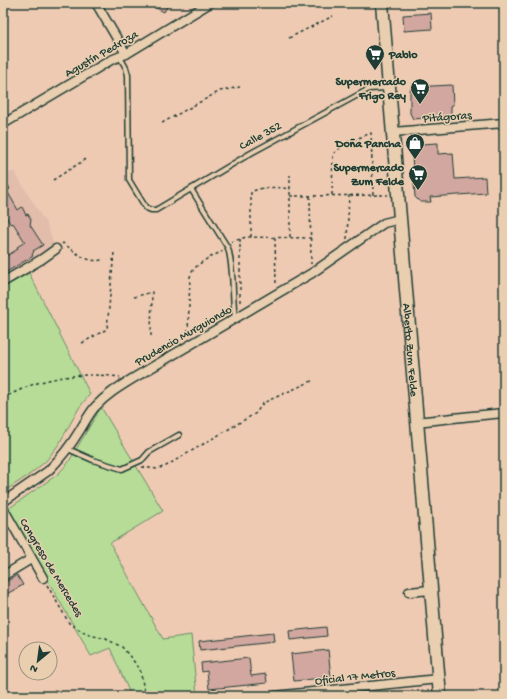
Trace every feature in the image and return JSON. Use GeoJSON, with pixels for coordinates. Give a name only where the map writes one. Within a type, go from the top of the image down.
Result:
{"type":"FeatureCollection","features":[{"type":"Feature","properties":{"kind":"street"},"geometry":{"type":"LineString","coordinates":[[96,3],[123,55]]}},
{"type":"Feature","properties":{"kind":"street","name":"Agustín Pedroza"},"geometry":{"type":"LineString","coordinates":[[3,124],[210,3]]}},
{"type":"Feature","properties":{"kind":"street","name":"Alberto Zum Felde"},"geometry":{"type":"LineString","coordinates":[[382,3],[440,696]]}},
{"type":"Feature","properties":{"kind":"street","name":"Pitágoras"},"geometry":{"type":"LineString","coordinates":[[393,132],[504,123]]}},
{"type":"Feature","properties":{"kind":"street","name":"Prudencio Murguiondo"},"geometry":{"type":"LineString","coordinates":[[3,502],[48,472],[68,449],[88,415],[105,397],[132,379],[312,273],[384,223],[400,219]]}},
{"type":"Feature","properties":{"kind":"street"},"geometry":{"type":"LineString","coordinates":[[3,282],[56,249]]}},
{"type":"Feature","properties":{"kind":"street"},"geometry":{"type":"LineString","coordinates":[[416,422],[504,413]]}},
{"type":"Feature","properties":{"kind":"street","name":"Congreso de Mercedes"},"geometry":{"type":"LineString","coordinates":[[3,508],[43,578]]}},
{"type":"Feature","properties":{"kind":"street"},"geometry":{"type":"LineString","coordinates":[[3,576],[31,559]]}},
{"type":"Feature","properties":{"kind":"street"},"geometry":{"type":"LineString","coordinates":[[409,592],[430,590]]}},
{"type":"Feature","properties":{"kind":"street","name":"Oficial 17 Metros"},"geometry":{"type":"LineString","coordinates":[[274,696],[438,679]]}},
{"type":"Feature","properties":{"kind":"lane","name":"Calle 352"},"geometry":{"type":"LineString","coordinates":[[123,55],[128,75],[129,180],[146,208],[151,210],[156,210],[251,153],[369,89],[389,88]]}},
{"type":"Feature","properties":{"kind":"lane"},"geometry":{"type":"LineString","coordinates":[[191,189],[227,247],[230,258],[232,303],[235,319]]}},
{"type":"Feature","properties":{"kind":"lane"},"geometry":{"type":"LineString","coordinates":[[68,449],[93,460],[118,468],[126,468],[142,460],[152,450],[179,435]]}},
{"type":"Feature","properties":{"kind":"path"},"geometry":{"type":"LineString","coordinates":[[289,38],[333,16]]}},
{"type":"Feature","properties":{"kind":"path"},"geometry":{"type":"LineString","coordinates":[[162,123],[220,91],[240,88]]}},
{"type":"Feature","properties":{"kind":"path"},"geometry":{"type":"LineString","coordinates":[[332,195],[333,154],[346,143],[371,133],[373,195]]}},
{"type":"Feature","properties":{"kind":"path"},"geometry":{"type":"LineString","coordinates":[[53,180],[86,159]]}},
{"type":"Feature","properties":{"kind":"path"},"geometry":{"type":"LineString","coordinates":[[290,175],[290,238]]}},
{"type":"Feature","properties":{"kind":"path"},"geometry":{"type":"LineString","coordinates":[[251,237],[251,192],[264,188],[281,187],[290,189]]}},
{"type":"Feature","properties":{"kind":"path"},"geometry":{"type":"LineString","coordinates":[[347,242],[349,195]]}},
{"type":"Feature","properties":{"kind":"path"},"geometry":{"type":"LineString","coordinates":[[290,196],[387,195]]}},
{"type":"Feature","properties":{"kind":"path"},"geometry":{"type":"LineString","coordinates":[[310,196],[311,264]]}},
{"type":"Feature","properties":{"kind":"path"},"geometry":{"type":"LineString","coordinates":[[239,304],[241,301],[240,238]]}},
{"type":"Feature","properties":{"kind":"path"},"geometry":{"type":"LineString","coordinates":[[188,332],[190,277],[194,268],[201,262],[240,238],[311,238]]}},
{"type":"Feature","properties":{"kind":"path"},"geometry":{"type":"LineString","coordinates":[[275,238],[277,286]]}},
{"type":"Feature","properties":{"kind":"path"},"geometry":{"type":"LineString","coordinates":[[56,249],[64,243],[87,260],[93,262],[102,260]]}},
{"type":"Feature","properties":{"kind":"path"},"geometry":{"type":"LineString","coordinates":[[82,343],[107,329],[114,252]]}},
{"type":"Feature","properties":{"kind":"path"},"geometry":{"type":"LineString","coordinates":[[134,297],[152,292],[151,336]]}},
{"type":"Feature","properties":{"kind":"path"},"geometry":{"type":"LineString","coordinates":[[3,398],[34,384],[66,376],[98,374],[132,379]]}},
{"type":"Feature","properties":{"kind":"path"},"geometry":{"type":"LineString","coordinates":[[136,463],[139,466],[157,469],[166,466],[256,413],[263,403],[314,380]]}},
{"type":"Feature","properties":{"kind":"path","name":"Congreso de Mercedes"},"geometry":{"type":"LineString","coordinates":[[43,578],[69,623],[86,634],[106,639],[122,646],[140,669],[145,696]]}},
{"type":"Feature","properties":{"kind":"shaded area"},"geometry":{"type":"Polygon","coordinates":[[[14,171],[47,225],[55,247],[5,277],[3,274],[3,177],[14,171]]]}},
{"type":"Feature","properties":{"kind":"green space"},"geometry":{"type":"Polygon","coordinates":[[[29,273],[90,394],[79,408],[59,444],[46,461],[29,475],[3,492],[3,288],[29,273]]]}},
{"type":"Feature","properties":{"kind":"green space"},"geometry":{"type":"Polygon","coordinates":[[[101,407],[163,511],[110,543],[163,639],[191,635],[197,696],[131,696],[110,648],[91,656],[8,511],[8,509],[58,474],[68,463],[101,407]]]}},
{"type":"Feature","properties":{"kind":"building"},"geometry":{"type":"Polygon","coordinates":[[[147,3],[169,3],[164,12],[147,3]]]}},
{"type":"Feature","properties":{"kind":"building"},"geometry":{"type":"Polygon","coordinates":[[[431,13],[432,29],[404,31],[403,15],[431,13]]]}},
{"type":"Feature","properties":{"kind":"building"},"geometry":{"type":"Polygon","coordinates":[[[452,85],[453,105],[451,106],[451,116],[413,119],[410,113],[410,90],[412,87],[452,85]]]}},
{"type":"Feature","properties":{"kind":"building"},"geometry":{"type":"Polygon","coordinates":[[[438,143],[438,154],[453,153],[455,179],[485,177],[486,193],[430,197],[431,202],[420,202],[415,197],[412,156],[413,151],[421,144],[438,143]]]}},
{"type":"Feature","properties":{"kind":"building"},"geometry":{"type":"Polygon","coordinates":[[[3,176],[10,189],[7,191],[18,210],[22,207],[26,215],[28,214],[31,220],[30,225],[43,245],[33,251],[33,256],[3,274],[3,258],[18,249],[17,247],[25,242],[13,223],[11,224],[9,222],[3,211],[3,176]]]}},
{"type":"Feature","properties":{"kind":"building"},"geometry":{"type":"Polygon","coordinates":[[[17,575],[23,585],[3,596],[3,584],[17,575]]]}},
{"type":"Feature","properties":{"kind":"building"},"geometry":{"type":"Polygon","coordinates":[[[326,627],[327,636],[290,640],[289,631],[326,627]]]}},
{"type":"Feature","properties":{"kind":"building"},"geometry":{"type":"Polygon","coordinates":[[[273,633],[274,642],[200,650],[199,641],[273,633]]]}},
{"type":"Feature","properties":{"kind":"building"},"geometry":{"type":"Polygon","coordinates":[[[328,650],[331,677],[294,681],[291,654],[328,650]]]}},
{"type":"Feature","properties":{"kind":"building"},"geometry":{"type":"Polygon","coordinates":[[[249,658],[251,676],[266,674],[267,683],[209,689],[207,671],[202,672],[201,663],[249,658]]]}},
{"type":"Feature","properties":{"kind":"place","name":"Pablo"},"geometry":{"type":"Point","coordinates":[375,71]}},
{"type":"Feature","properties":{"kind":"place","name":"Supermercado Frigo Rey"},"geometry":{"type":"Point","coordinates":[420,105]}},
{"type":"Feature","properties":{"kind":"place","name":"Doña Pancha"},"geometry":{"type":"Point","coordinates":[415,160]}},
{"type":"Feature","properties":{"kind":"place","name":"Supermercado Zum Felde"},"geometry":{"type":"Point","coordinates":[418,191]}}]}
